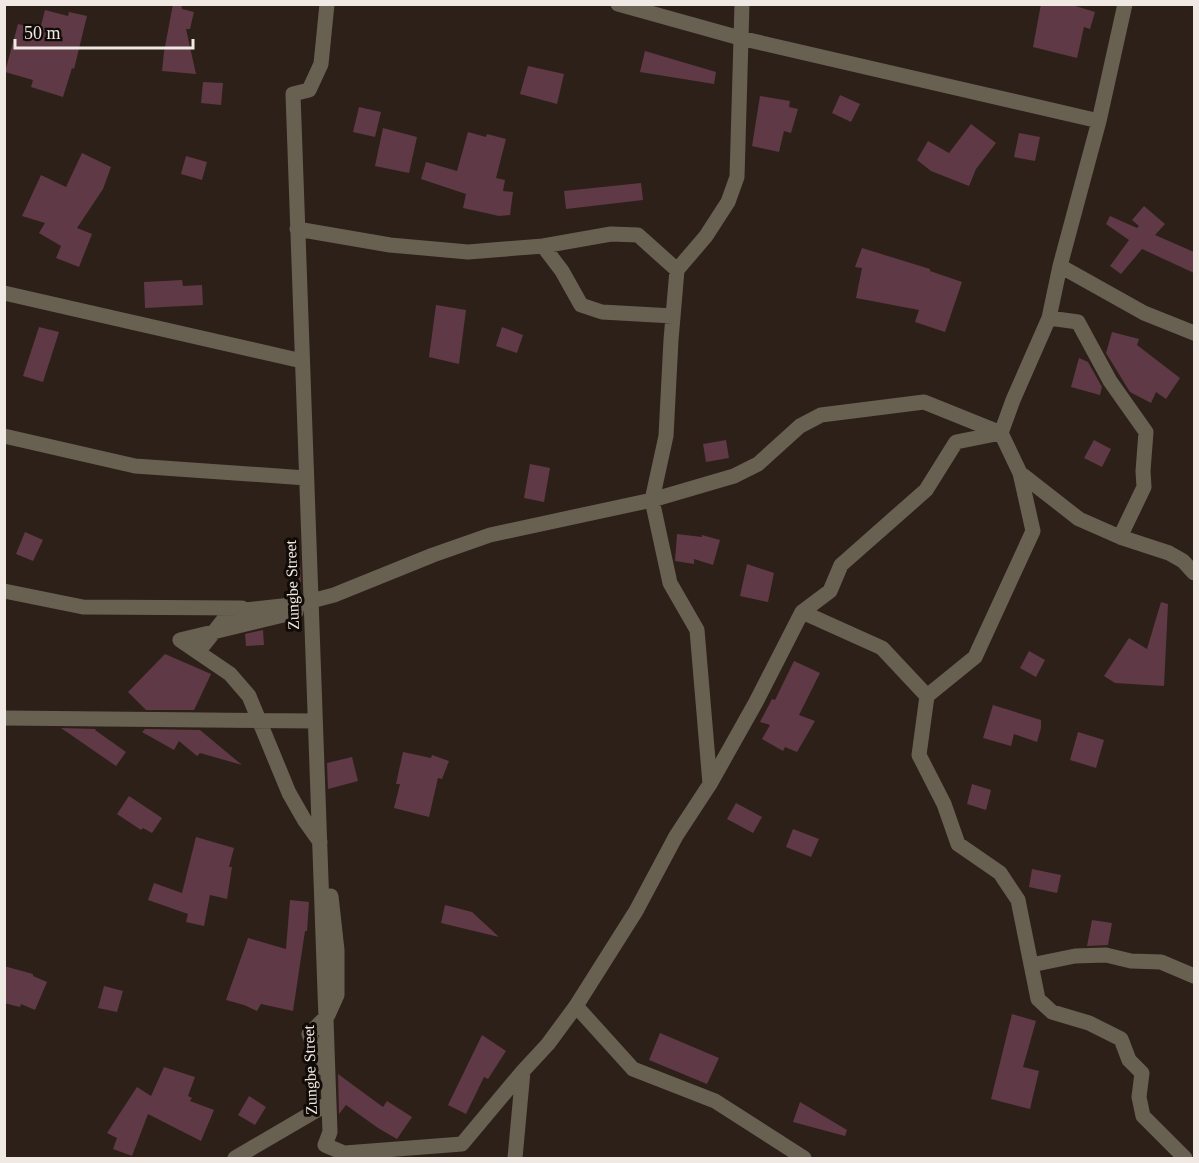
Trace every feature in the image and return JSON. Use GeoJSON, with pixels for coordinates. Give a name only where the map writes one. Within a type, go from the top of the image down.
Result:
{"type":"FeatureCollection","features":[{"type":"Feature","properties":{"kind":"street","name":"Zungbe Street"},"geometry":{"type":"LineString","coordinates":[[327,4],[321,64],[309,90],[293,94],[330,1132],[325,1144],[350,1156]]}},
{"type":"Feature","properties":{"kind":"street"},"geometry":{"type":"LineString","coordinates":[[618,4],[740,38],[1099,121]]}},
{"type":"Feature","properties":{"kind":"street"},"geometry":{"type":"LineString","coordinates":[[710,784],[697,630],[670,583],[652,500],[666,436],[677,270],[706,236],[728,202],[737,177],[741,4]]}},
{"type":"Feature","properties":{"kind":"street"},"geometry":{"type":"LineString","coordinates":[[1001,433],[1049,318],[1060,266],[1099,121],[1125,4]]}},
{"type":"Feature","properties":{"kind":"street"},"geometry":{"type":"LineString","coordinates":[[297,229],[390,245],[468,252],[543,246],[611,234],[638,235],[677,270]]}},
{"type":"Feature","properties":{"kind":"street"},"geometry":{"type":"LineString","coordinates":[[543,246],[562,271],[581,305],[602,312],[673,316]]}},
{"type":"Feature","properties":{"kind":"street"},"geometry":{"type":"LineString","coordinates":[[1060,266],[1143,313],[1194,333]]}},
{"type":"Feature","properties":{"kind":"street"},"geometry":{"type":"LineString","coordinates":[[4,293],[302,361]]}},
{"type":"Feature","properties":{"kind":"street"},"geometry":{"type":"LineString","coordinates":[[1049,318],[1078,322],[1110,381],[1146,432],[1144,488],[1120,537]]}},
{"type":"Feature","properties":{"kind":"street"},"geometry":{"type":"LineString","coordinates":[[198,652],[225,618],[236,611],[300,604],[334,595],[490,535],[652,500],[748,470],[800,426],[821,415],[924,402],[1001,433],[1020,473],[1033,531],[975,657],[927,696],[918,755],[944,804],[958,844],[1000,873],[1018,900],[1038,999],[1052,1012],[1089,1023],[1120,1039],[1129,1060],[1142,1073],[1138,1097],[1143,1116],[1185,1158]]}},
{"type":"Feature","properties":{"kind":"street"},"geometry":{"type":"LineString","coordinates":[[350,1156],[462,1144],[548,1044],[576,1006],[710,784],[756,702],[802,612],[830,591],[842,565],[926,490],[956,442],[1001,433]]}},
{"type":"Feature","properties":{"kind":"street"},"geometry":{"type":"LineString","coordinates":[[4,436],[135,466],[306,478]]}},
{"type":"Feature","properties":{"kind":"street"},"geometry":{"type":"LineString","coordinates":[[1020,473],[1079,519],[1120,537],[1169,553],[1183,561],[1194,573]]}},
{"type":"Feature","properties":{"kind":"street"},"geometry":{"type":"LineString","coordinates":[[4,591],[83,608],[311,609]]}},
{"type":"Feature","properties":{"kind":"street"},"geometry":{"type":"LineString","coordinates":[[311,609],[180,640],[230,674],[249,696],[289,793],[304,821],[329,854],[331,900],[338,950],[337,995],[328,1015],[309,1034],[328,1080]]}},
{"type":"Feature","properties":{"kind":"street"},"geometry":{"type":"LineString","coordinates":[[802,612],[882,648],[927,696]]}},
{"type":"Feature","properties":{"kind":"street"},"geometry":{"type":"LineString","coordinates":[[4,718],[315,721]]}},
{"type":"Feature","properties":{"kind":"street"},"geometry":{"type":"LineString","coordinates":[[1031,966],[1075,956],[1106,956],[1131,961],[1161,962],[1194,976]]}},
{"type":"Feature","properties":{"kind":"street"},"geometry":{"type":"LineString","coordinates":[[576,1006],[633,1069],[715,1101],[804,1158]]}},
{"type":"Feature","properties":{"kind":"street"},"geometry":{"type":"LineString","coordinates":[[515,1158],[523,1071]]}},
{"type":"Feature","properties":{"kind":"street"},"geometry":{"type":"LineString","coordinates":[[235,1158],[329,1102]]}},
{"type":"Feature","properties":{"kind":"building"},"geometry":{"type":"Polygon","coordinates":[[[173,4],[181,4],[182,9],[194,12],[190,29],[186,29],[196,74],[162,71],[173,4]]]}},
{"type":"Feature","properties":{"kind":"building"},"geometry":{"type":"Polygon","coordinates":[[[1041,4],[1069,4],[1095,12],[1090,29],[1084,27],[1077,58],[1033,47],[1041,4]]]}},
{"type":"Feature","properties":{"kind":"building"},"geometry":{"type":"Polygon","coordinates":[[[45,10],[68,16],[69,12],[87,16],[74,69],[72,68],[63,97],[31,87],[33,80],[5,72],[18,24],[40,29],[45,10]]]}},
{"type":"Feature","properties":{"kind":"building"},"geometry":{"type":"Polygon","coordinates":[[[645,51],[716,72],[714,84],[640,72],[645,51]]]}},
{"type":"Feature","properties":{"kind":"building"},"geometry":{"type":"Polygon","coordinates":[[[528,66],[564,74],[557,104],[520,94],[528,66]]]}},
{"type":"Feature","properties":{"kind":"building"},"geometry":{"type":"Polygon","coordinates":[[[203,82],[223,83],[221,105],[201,103],[203,82]]]}},
{"type":"Feature","properties":{"kind":"building"},"geometry":{"type":"Polygon","coordinates":[[[840,95],[860,104],[851,122],[832,113],[840,95]]]}},
{"type":"Feature","properties":{"kind":"building"},"geometry":{"type":"Polygon","coordinates":[[[760,96],[790,101],[789,107],[798,109],[791,133],[784,131],[779,152],[752,146],[760,96]]]}},
{"type":"Feature","properties":{"kind":"building"},"geometry":{"type":"Polygon","coordinates":[[[359,107],[381,112],[375,137],[353,132],[359,107]]]}},
{"type":"Feature","properties":{"kind":"building"},"geometry":{"type":"Polygon","coordinates":[[[971,124],[996,143],[976,169],[969,186],[931,171],[917,160],[928,141],[949,153],[971,124]]]}},
{"type":"Feature","properties":{"kind":"building"},"geometry":{"type":"Polygon","coordinates":[[[383,128],[417,137],[409,173],[375,166],[383,128]]]}},
{"type":"Feature","properties":{"kind":"building"},"geometry":{"type":"Polygon","coordinates":[[[468,132],[506,139],[496,178],[505,180],[503,191],[513,192],[510,215],[499,216],[463,208],[466,194],[421,179],[426,162],[457,171],[468,132]]]}},
{"type":"Feature","properties":{"kind":"building"},"geometry":{"type":"Polygon","coordinates":[[[1019,133],[1040,137],[1035,161],[1014,157],[1019,133]]]}},
{"type":"Feature","properties":{"kind":"building"},"geometry":{"type":"Polygon","coordinates":[[[82,153],[111,167],[103,189],[77,228],[92,234],[79,267],[56,258],[61,246],[39,233],[45,223],[22,216],[41,175],[66,187],[82,153]]]}},
{"type":"Feature","properties":{"kind":"building"},"geometry":{"type":"Polygon","coordinates":[[[186,156],[207,162],[202,180],[181,174],[186,156]]]}},
{"type":"Feature","properties":{"kind":"building"},"geometry":{"type":"Polygon","coordinates":[[[641,183],[643,200],[566,209],[564,191],[641,183]]]}},
{"type":"Feature","properties":{"kind":"building"},"geometry":{"type":"Polygon","coordinates":[[[1144,206],[1165,224],[1155,235],[1194,252],[1194,273],[1142,249],[1121,274],[1110,266],[1129,240],[1106,224],[1110,216],[1137,228],[1139,226],[1132,220],[1144,206]]]}},
{"type":"Feature","properties":{"kind":"building"},"geometry":{"type":"Polygon","coordinates":[[[862,248],[930,269],[930,271],[962,282],[945,332],[915,322],[919,310],[856,298],[862,268],[855,267],[862,248]]]}},
{"type":"Feature","properties":{"kind":"building"},"geometry":{"type":"Polygon","coordinates":[[[182,280],[183,286],[202,285],[203,305],[145,308],[144,282],[182,280]]]}},
{"type":"Feature","properties":{"kind":"building"},"geometry":{"type":"Polygon","coordinates":[[[436,305],[466,310],[459,364],[429,357],[436,305]]]}},
{"type":"Feature","properties":{"kind":"building"},"geometry":{"type":"Polygon","coordinates":[[[39,327],[59,332],[43,382],[23,376],[39,327]]]}},
{"type":"Feature","properties":{"kind":"building"},"geometry":{"type":"Polygon","coordinates":[[[502,327],[523,335],[517,353],[496,346],[502,327]]]}},
{"type":"Feature","properties":{"kind":"building"},"geometry":{"type":"Polygon","coordinates":[[[1112,332],[1139,339],[1137,345],[1180,378],[1166,399],[1156,392],[1151,403],[1130,392],[1106,353],[1112,332]]]}},
{"type":"Feature","properties":{"kind":"building"},"geometry":{"type":"Polygon","coordinates":[[[1079,358],[1088,362],[1102,387],[1100,395],[1071,387],[1079,358]]]}},
{"type":"Feature","properties":{"kind":"building"},"geometry":{"type":"Polygon","coordinates":[[[726,440],[729,458],[706,462],[703,444],[726,440]]]}},
{"type":"Feature","properties":{"kind":"building"},"geometry":{"type":"Polygon","coordinates":[[[1094,440],[1111,449],[1102,467],[1084,458],[1094,440]]]}},
{"type":"Feature","properties":{"kind":"building"},"geometry":{"type":"Polygon","coordinates":[[[530,464],[550,468],[544,502],[524,498],[530,464]]]}},
{"type":"Feature","properties":{"kind":"building"},"geometry":{"type":"Polygon","coordinates":[[[25,532],[43,540],[33,561],[16,554],[25,532]]]}},
{"type":"Feature","properties":{"kind":"building"},"geometry":{"type":"Polygon","coordinates":[[[677,534],[702,537],[702,535],[720,540],[713,565],[694,559],[694,564],[675,561],[677,534]]]}},
{"type":"Feature","properties":{"kind":"building"},"geometry":{"type":"Polygon","coordinates":[[[300,561],[301,582],[292,584],[287,565],[300,561]]]}},
{"type":"Feature","properties":{"kind":"building"},"geometry":{"type":"Polygon","coordinates":[[[747,564],[774,573],[768,602],[740,596],[747,564]]]}},
{"type":"Feature","properties":{"kind":"building"},"geometry":{"type":"Polygon","coordinates":[[[1161,602],[1168,604],[1164,686],[1115,683],[1104,676],[1129,638],[1147,649],[1161,602]]]}},
{"type":"Feature","properties":{"kind":"building"},"geometry":{"type":"Polygon","coordinates":[[[263,630],[264,645],[246,646],[245,634],[263,630]]]}},
{"type":"Feature","properties":{"kind":"building"},"geometry":{"type":"Polygon","coordinates":[[[1029,651],[1045,660],[1036,677],[1020,668],[1029,651]]]}},
{"type":"Feature","properties":{"kind":"building"},"geometry":{"type":"Polygon","coordinates":[[[165,654],[211,674],[194,710],[146,710],[128,692],[165,654]]]}},
{"type":"Feature","properties":{"kind":"building"},"geometry":{"type":"Polygon","coordinates":[[[794,661],[820,673],[799,715],[815,721],[797,752],[785,747],[783,751],[762,739],[770,725],[760,722],[772,699],[775,700],[794,661]]]}},
{"type":"Feature","properties":{"kind":"building"},"geometry":{"type":"Polygon","coordinates":[[[993,705],[1041,720],[1037,742],[1014,734],[1011,746],[983,738],[993,705]]]}},
{"type":"Feature","properties":{"kind":"building"},"geometry":{"type":"Polygon","coordinates":[[[61,728],[96,729],[126,752],[116,766],[61,728]]]}},
{"type":"Feature","properties":{"kind":"building"},"geometry":{"type":"Polygon","coordinates":[[[145,729],[200,730],[242,765],[200,753],[197,756],[179,741],[174,750],[142,732],[145,729]]]}},
{"type":"Feature","properties":{"kind":"building"},"geometry":{"type":"Polygon","coordinates":[[[1078,732],[1104,740],[1096,768],[1070,760],[1078,732]]]}},
{"type":"Feature","properties":{"kind":"building"},"geometry":{"type":"Polygon","coordinates":[[[403,752],[431,758],[432,755],[449,761],[442,779],[438,778],[429,817],[394,808],[400,784],[396,784],[403,752]]]}},
{"type":"Feature","properties":{"kind":"building"},"geometry":{"type":"Polygon","coordinates":[[[352,757],[358,781],[328,789],[327,763],[352,757]]]}},
{"type":"Feature","properties":{"kind":"building"},"geometry":{"type":"Polygon","coordinates":[[[972,784],[991,790],[986,810],[967,804],[972,784]]]}},
{"type":"Feature","properties":{"kind":"building"},"geometry":{"type":"Polygon","coordinates":[[[129,796],[162,818],[152,833],[143,828],[141,830],[117,814],[129,796]]]}},
{"type":"Feature","properties":{"kind":"building"},"geometry":{"type":"Polygon","coordinates":[[[736,803],[762,817],[753,833],[727,819],[736,803]]]}},
{"type":"Feature","properties":{"kind":"building"},"geometry":{"type":"Polygon","coordinates":[[[793,829],[819,839],[811,857],[786,847],[793,829]]]}},
{"type":"Feature","properties":{"kind":"building"},"geometry":{"type":"Polygon","coordinates":[[[196,837],[234,848],[229,867],[232,867],[227,899],[210,895],[204,926],[186,922],[188,914],[148,900],[154,883],[182,893],[196,837]]]}},
{"type":"Feature","properties":{"kind":"building"},"geometry":{"type":"Polygon","coordinates":[[[1032,869],[1061,875],[1057,893],[1029,887],[1032,869]]]}},
{"type":"Feature","properties":{"kind":"building"},"geometry":{"type":"Polygon","coordinates":[[[290,900],[309,902],[307,931],[305,931],[293,1011],[261,1004],[257,1011],[226,1000],[248,938],[286,949],[290,900]]]}},
{"type":"Feature","properties":{"kind":"building"},"geometry":{"type":"Polygon","coordinates":[[[445,905],[472,912],[499,937],[441,923],[445,905]]]}},
{"type":"Feature","properties":{"kind":"building"},"geometry":{"type":"Polygon","coordinates":[[[1092,920],[1112,923],[1108,945],[1087,946],[1092,920]]]}},
{"type":"Feature","properties":{"kind":"building"},"geometry":{"type":"Polygon","coordinates":[[[4,966],[33,974],[47,982],[35,1010],[21,1004],[20,1007],[4,1003],[4,966]]]}},
{"type":"Feature","properties":{"kind":"building"},"geometry":{"type":"Polygon","coordinates":[[[104,986],[123,991],[117,1012],[98,1008],[104,986]]]}},
{"type":"Feature","properties":{"kind":"building"},"geometry":{"type":"Polygon","coordinates":[[[1012,1014],[1036,1021],[1023,1067],[1039,1071],[1030,1109],[991,1099],[1012,1014]]]}},
{"type":"Feature","properties":{"kind":"building"},"geometry":{"type":"Polygon","coordinates":[[[660,1033],[719,1058],[707,1084],[649,1060],[660,1033]]]}},
{"type":"Feature","properties":{"kind":"building"},"geometry":{"type":"Polygon","coordinates":[[[482,1035],[506,1051],[488,1079],[484,1077],[466,1114],[448,1105],[482,1035]]]}},
{"type":"Feature","properties":{"kind":"building"},"geometry":{"type":"Polygon","coordinates":[[[164,1067],[195,1077],[188,1096],[192,1098],[190,1101],[214,1110],[201,1141],[148,1114],[132,1156],[113,1149],[117,1138],[107,1133],[137,1087],[151,1096],[164,1067]]]}},
{"type":"Feature","properties":{"kind":"building"},"geometry":{"type":"Polygon","coordinates":[[[338,1074],[383,1107],[387,1101],[412,1117],[397,1139],[346,1105],[339,1114],[338,1074]]]}},
{"type":"Feature","properties":{"kind":"building"},"geometry":{"type":"Polygon","coordinates":[[[249,1096],[266,1107],[255,1125],[238,1115],[249,1096]]]}},
{"type":"Feature","properties":{"kind":"building"},"geometry":{"type":"Polygon","coordinates":[[[800,1102],[847,1130],[845,1136],[793,1122],[800,1102]]]}}]}
